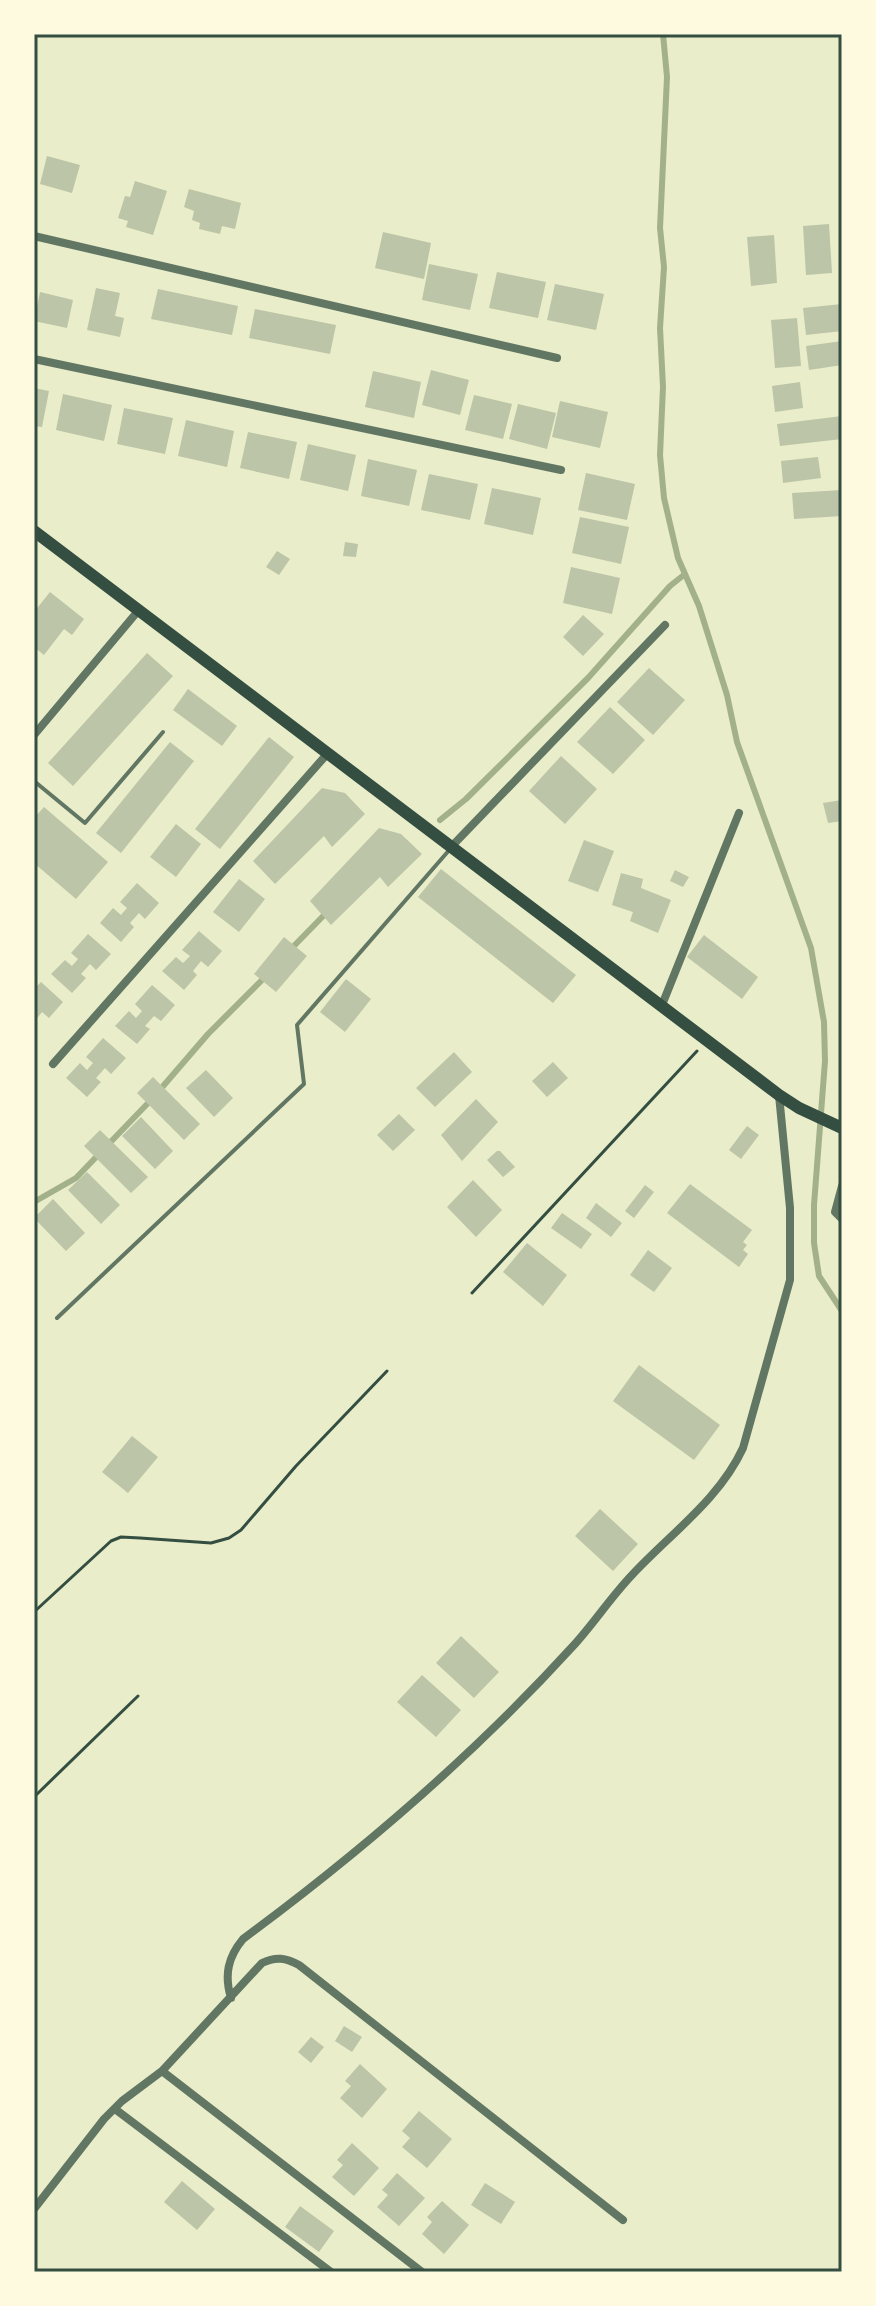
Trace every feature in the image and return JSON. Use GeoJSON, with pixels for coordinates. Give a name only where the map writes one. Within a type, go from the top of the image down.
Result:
{"type":"FeatureCollection","features":[{"type":"Feature","properties":{"kind":"main road"},"geometry":{"type":"LineString","coordinates":[[34,531],[779,1095],[842,1128]]}},
{"type":"Feature","properties":{"kind":"street"},"geometry":{"type":"LineString","coordinates":[[34,236],[557,358]]}},
{"type":"Feature","properties":{"kind":"street"},"geometry":{"type":"LineString","coordinates":[[34,359],[561,470]]}},
{"type":"Feature","properties":{"kind":"street"},"geometry":{"type":"LineString","coordinates":[[34,735],[138,611]]}},
{"type":"Feature","properties":{"kind":"street"},"geometry":{"type":"LineString","coordinates":[[452,846],[665,625]]}},
{"type":"Feature","properties":{"kind":"street"},"geometry":{"type":"LineString","coordinates":[[53,1064],[328,753]]}},
{"type":"Feature","properties":{"kind":"street"},"geometry":{"type":"LineString","coordinates":[[662,1005],[739,813]]}},
{"type":"Feature","properties":{"kind":"street"},"geometry":{"type":"LineString","coordinates":[[231,1998],[228,1968],[243,1939],[366,1844],[471,1751],[575,1644],[629,1578],[716,1493],[733,1470],[743,1448],[790,1280],[790,1208],[779,1095]]}},
{"type":"Feature","properties":{"kind":"street"},"geometry":{"type":"LineString","coordinates":[[842,1186],[835,1212],[842,1219]]}},
{"type":"Feature","properties":{"kind":"street"},"geometry":{"type":"LineString","coordinates":[[34,2209],[115,2109],[162,2071],[249,1976],[269,1959],[288,1959],[623,2220]]}},
{"type":"Feature","properties":{"kind":"street"},"geometry":{"type":"LineString","coordinates":[[162,2071],[422,2272]]}},
{"type":"Feature","properties":{"kind":"street"},"geometry":{"type":"LineString","coordinates":[[115,2109],[331,2272]]}},
{"type":"Feature","properties":{"kind":"lane"},"geometry":{"type":"LineString","coordinates":[[34,781],[85,823],[163,732]]}},
{"type":"Feature","properties":{"kind":"lane"},"geometry":{"type":"LineString","coordinates":[[57,1318],[304,1084],[297,1025],[452,846]]}},
{"type":"Feature","properties":{"kind":"path"},"geometry":{"type":"LineString","coordinates":[[472,1293],[708,1040]]}},
{"type":"Feature","properties":{"kind":"path"},"geometry":{"type":"LineString","coordinates":[[34,1612],[111,1541],[121,1537],[211,1543],[229,1538],[241,1530],[296,1466],[387,1371]]}},
{"type":"Feature","properties":{"kind":"path"},"geometry":{"type":"LineString","coordinates":[[34,1797],[138,1696]]}},
{"type":"Feature","properties":{"kind":"building"},"geometry":{"type":"Polygon","coordinates":[[[47,156],[80,165],[72,193],[40,184],[47,156]]]}},
{"type":"Feature","properties":{"kind":"building"},"geometry":{"type":"Polygon","coordinates":[[[135,181],[167,191],[153,235],[126,227],[128,221],[118,218],[125,196],[130,197],[135,181]]]}},
{"type":"Feature","properties":{"kind":"building"},"geometry":{"type":"Polygon","coordinates":[[[189,189],[241,203],[235,229],[222,226],[220,234],[199,229],[200,223],[192,220],[194,211],[184,207],[189,189]]]}},
{"type":"Feature","properties":{"kind":"building"},"geometry":{"type":"Polygon","coordinates":[[[829,224],[832,273],[806,275],[803,226],[829,224]]]}},
{"type":"Feature","properties":{"kind":"building"},"geometry":{"type":"Polygon","coordinates":[[[383,232],[431,243],[424,279],[375,268],[383,232]]]}},
{"type":"Feature","properties":{"kind":"building"},"geometry":{"type":"Polygon","coordinates":[[[774,235],[777,283],[751,286],[747,237],[774,235]]]}},
{"type":"Feature","properties":{"kind":"building"},"geometry":{"type":"Polygon","coordinates":[[[429,264],[478,274],[470,310],[422,300],[429,264]]]}},
{"type":"Feature","properties":{"kind":"building"},"geometry":{"type":"Polygon","coordinates":[[[497,272],[546,282],[538,318],[489,308],[497,272]]]}},
{"type":"Feature","properties":{"kind":"building"},"geometry":{"type":"Polygon","coordinates":[[[555,284],[604,294],[596,330],[547,320],[555,284]]]}},
{"type":"Feature","properties":{"kind":"building"},"geometry":{"type":"Polygon","coordinates":[[[96,288],[120,293],[115,316],[124,318],[120,337],[87,330],[96,288]]]}},
{"type":"Feature","properties":{"kind":"building"},"geometry":{"type":"Polygon","coordinates":[[[158,289],[238,306],[232,335],[151,319],[158,289]]]}},
{"type":"Feature","properties":{"kind":"building"},"geometry":{"type":"Polygon","coordinates":[[[40,292],[73,300],[67,328],[34,321],[40,292]]]}},
{"type":"Feature","properties":{"kind":"building"},"geometry":{"type":"Polygon","coordinates":[[[842,304],[842,331],[806,335],[803,308],[842,304]]]}},
{"type":"Feature","properties":{"kind":"building"},"geometry":{"type":"Polygon","coordinates":[[[255,309],[336,325],[330,354],[249,338],[255,309]]]}},
{"type":"Feature","properties":{"kind":"building"},"geometry":{"type":"Polygon","coordinates":[[[797,318],[801,366],[775,368],[771,320],[797,318]]]}},
{"type":"Feature","properties":{"kind":"building"},"geometry":{"type":"Polygon","coordinates":[[[842,341],[842,365],[809,370],[806,346],[842,341]]]}},
{"type":"Feature","properties":{"kind":"building"},"geometry":{"type":"Polygon","coordinates":[[[431,370],[469,380],[460,415],[422,405],[431,370]]]}},
{"type":"Feature","properties":{"kind":"building"},"geometry":{"type":"Polygon","coordinates":[[[373,371],[421,382],[414,418],[365,407],[373,371]]]}},
{"type":"Feature","properties":{"kind":"building"},"geometry":{"type":"Polygon","coordinates":[[[800,382],[803,408],[775,412],[772,386],[800,382]]]}},
{"type":"Feature","properties":{"kind":"building"},"geometry":{"type":"Polygon","coordinates":[[[34,388],[49,391],[42,427],[34,426],[34,388]]]}},
{"type":"Feature","properties":{"kind":"building"},"geometry":{"type":"Polygon","coordinates":[[[63,394],[112,405],[104,441],[56,430],[63,394]]]}},
{"type":"Feature","properties":{"kind":"building"},"geometry":{"type":"Polygon","coordinates":[[[474,395],[512,404],[503,439],[465,430],[474,395]]]}},
{"type":"Feature","properties":{"kind":"building"},"geometry":{"type":"Polygon","coordinates":[[[560,401],[608,412],[600,448],[552,437],[560,401]]]}},
{"type":"Feature","properties":{"kind":"building"},"geometry":{"type":"Polygon","coordinates":[[[518,404],[556,413],[547,449],[509,439],[518,404]]]}},
{"type":"Feature","properties":{"kind":"building"},"geometry":{"type":"Polygon","coordinates":[[[124,408],[173,418],[165,454],[117,444],[124,408]]]}},
{"type":"Feature","properties":{"kind":"building"},"geometry":{"type":"Polygon","coordinates":[[[842,416],[842,439],[780,446],[777,424],[842,416]]]}},
{"type":"Feature","properties":{"kind":"building"},"geometry":{"type":"Polygon","coordinates":[[[186,420],[234,431],[227,467],[178,456],[186,420]]]}},
{"type":"Feature","properties":{"kind":"building"},"geometry":{"type":"Polygon","coordinates":[[[248,432],[297,442],[289,479],[240,468],[248,432]]]}},
{"type":"Feature","properties":{"kind":"building"},"geometry":{"type":"Polygon","coordinates":[[[308,444],[356,455],[348,491],[300,480],[308,444]]]}},
{"type":"Feature","properties":{"kind":"building"},"geometry":{"type":"Polygon","coordinates":[[[818,457],[821,478],[783,483],[781,461],[818,457]]]}},
{"type":"Feature","properties":{"kind":"building"},"geometry":{"type":"Polygon","coordinates":[[[368,459],[417,470],[409,506],[361,496],[368,459]]]}},
{"type":"Feature","properties":{"kind":"building"},"geometry":{"type":"Polygon","coordinates":[[[586,473],[635,484],[627,520],[578,510],[586,473]]]}},
{"type":"Feature","properties":{"kind":"building"},"geometry":{"type":"Polygon","coordinates":[[[429,474],[478,484],[470,520],[421,510],[429,474]]]}},
{"type":"Feature","properties":{"kind":"building"},"geometry":{"type":"Polygon","coordinates":[[[492,488],[541,498],[533,535],[484,524],[492,488]]]}},
{"type":"Feature","properties":{"kind":"building"},"geometry":{"type":"Polygon","coordinates":[[[842,490],[842,516],[794,519],[792,493],[842,490]]]}},
{"type":"Feature","properties":{"kind":"building"},"geometry":{"type":"Polygon","coordinates":[[[580,517],[629,527],[621,564],[572,553],[580,517]]]}},
{"type":"Feature","properties":{"kind":"building"},"geometry":{"type":"Polygon","coordinates":[[[345,542],[358,544],[356,557],[343,556],[345,542]]]}},
{"type":"Feature","properties":{"kind":"building"},"geometry":{"type":"Polygon","coordinates":[[[277,551],[290,559],[279,575],[266,567],[277,551]]]}},
{"type":"Feature","properties":{"kind":"building"},"geometry":{"type":"Polygon","coordinates":[[[571,567],[620,578],[612,614],[563,603],[571,567]]]}},
{"type":"Feature","properties":{"kind":"building"},"geometry":{"type":"Polygon","coordinates":[[[50,592],[84,619],[72,635],[64,629],[44,655],[34,647],[34,612],[50,592]]]}},
{"type":"Feature","properties":{"kind":"building"},"geometry":{"type":"Polygon","coordinates":[[[583,615],[604,634],[583,656],[563,637],[583,615]]]}},
{"type":"Feature","properties":{"kind":"building"},"geometry":{"type":"Polygon","coordinates":[[[147,653],[173,676],[73,786],[48,763],[147,653]]]}},
{"type":"Feature","properties":{"kind":"building"},"geometry":{"type":"Polygon","coordinates":[[[649,668],[685,700],[653,735],[617,702],[649,668]]]}},
{"type":"Feature","properties":{"kind":"building"},"geometry":{"type":"Polygon","coordinates":[[[188,689],[237,726],[222,746],[173,710],[188,689]]]}},
{"type":"Feature","properties":{"kind":"building"},"geometry":{"type":"Polygon","coordinates":[[[610,707],[645,740],[613,774],[577,742],[610,707]]]}},
{"type":"Feature","properties":{"kind":"building"},"geometry":{"type":"Polygon","coordinates":[[[269,737],[294,757],[220,849],[195,829],[269,737]]]}},
{"type":"Feature","properties":{"kind":"building"},"geometry":{"type":"Polygon","coordinates":[[[170,742],[194,761],[121,853],[96,833],[170,742]]]}},
{"type":"Feature","properties":{"kind":"building"},"geometry":{"type":"Polygon","coordinates":[[[561,756],[597,789],[565,824],[529,791],[561,756]]]}},
{"type":"Feature","properties":{"kind":"building"},"geometry":{"type":"Polygon","coordinates":[[[322,788],[345,793],[365,814],[332,847],[324,836],[275,884],[253,861],[322,788]]]}},
{"type":"Feature","properties":{"kind":"building"},"geometry":{"type":"Polygon","coordinates":[[[842,800],[842,821],[828,823],[823,803],[842,800]]]}},
{"type":"Feature","properties":{"kind":"building"},"geometry":{"type":"Polygon","coordinates":[[[44,807],[108,862],[76,899],[34,863],[34,818],[44,807]]]}},
{"type":"Feature","properties":{"kind":"building"},"geometry":{"type":"Polygon","coordinates":[[[176,824],[201,844],[176,877],[150,857],[176,824]]]}},
{"type":"Feature","properties":{"kind":"building"},"geometry":{"type":"Polygon","coordinates":[[[379,828],[401,834],[422,854],[388,887],[380,877],[331,925],[310,901],[379,828]]]}},
{"type":"Feature","properties":{"kind":"building"},"geometry":{"type":"Polygon","coordinates":[[[584,840],[614,851],[598,892],[568,881],[584,840]]]}},
{"type":"Feature","properties":{"kind":"building"},"geometry":{"type":"Polygon","coordinates":[[[441,869],[576,975],[553,1003],[418,897],[441,869]]]}},
{"type":"Feature","properties":{"kind":"building"},"geometry":{"type":"Polygon","coordinates":[[[675,870],[689,877],[683,887],[670,881],[675,870]]]}},
{"type":"Feature","properties":{"kind":"building"},"geometry":{"type":"Polygon","coordinates":[[[621,873],[643,879],[641,888],[671,900],[658,933],[630,921],[633,912],[612,905],[621,873]]]}},
{"type":"Feature","properties":{"kind":"building"},"geometry":{"type":"Polygon","coordinates":[[[239,879],[265,899],[239,932],[213,912],[239,879]]]}},
{"type":"Feature","properties":{"kind":"building"},"geometry":{"type":"Polygon","coordinates":[[[137,883],[159,903],[145,919],[139,913],[130,923],[134,927],[121,942],[100,923],[113,908],[121,915],[127,908],[120,902],[137,883]]]}},
{"type":"Feature","properties":{"kind":"building"},"geometry":{"type":"Polygon","coordinates":[[[199,931],[222,951],[208,967],[201,961],[193,971],[197,975],[184,990],[162,971],[176,957],[183,963],[190,956],[182,950],[199,931]]]}},
{"type":"Feature","properties":{"kind":"building"},"geometry":{"type":"Polygon","coordinates":[[[88,934],[111,954],[96,970],[90,964],[81,974],[86,978],[72,993],[51,974],[65,960],[72,966],[78,959],[71,953],[88,934]]]}},
{"type":"Feature","properties":{"kind":"building"},"geometry":{"type":"Polygon","coordinates":[[[704,935],[758,977],[742,999],[687,957],[704,935]]]}},
{"type":"Feature","properties":{"kind":"building"},"geometry":{"type":"Polygon","coordinates":[[[284,937],[307,956],[276,992],[254,974],[284,937]]]}},
{"type":"Feature","properties":{"kind":"building"},"geometry":{"type":"Polygon","coordinates":[[[346,979],[371,999],[345,1032],[320,1012],[346,979]]]}},
{"type":"Feature","properties":{"kind":"building"},"geometry":{"type":"Polygon","coordinates":[[[41,982],[63,1002],[49,1018],[42,1012],[34,1022],[34,989],[41,982]]]}},
{"type":"Feature","properties":{"kind":"building"},"geometry":{"type":"Polygon","coordinates":[[[152,985],[175,1005],[161,1021],[154,1016],[145,1026],[150,1029],[137,1044],[115,1026],[129,1011],[136,1018],[142,1011],[135,1004],[152,985]]]}},
{"type":"Feature","properties":{"kind":"building"},"geometry":{"type":"Polygon","coordinates":[[[103,1038],[126,1058],[111,1074],[105,1068],[96,1078],[101,1082],[87,1097],[66,1078],[80,1063],[87,1070],[93,1063],[86,1057],[103,1038]]]}},
{"type":"Feature","properties":{"kind":"building"},"geometry":{"type":"Polygon","coordinates":[[[454,1052],[472,1072],[435,1107],[416,1088],[454,1052]]]}},
{"type":"Feature","properties":{"kind":"building"},"geometry":{"type":"Polygon","coordinates":[[[553,1062],[568,1078],[547,1097],[532,1081],[553,1062]]]}},
{"type":"Feature","properties":{"kind":"building"},"geometry":{"type":"Polygon","coordinates":[[[206,1070],[233,1098],[214,1117],[186,1088],[206,1070]]]}},
{"type":"Feature","properties":{"kind":"building"},"geometry":{"type":"Polygon","coordinates":[[[153,1077],[200,1124],[184,1140],[137,1093],[153,1077]]]}},
{"type":"Feature","properties":{"kind":"building"},"geometry":{"type":"Polygon","coordinates":[[[476,1099],[498,1122],[462,1161],[441,1135],[476,1099]]]}},
{"type":"Feature","properties":{"kind":"building"},"geometry":{"type":"Polygon","coordinates":[[[399,1114],[415,1130],[393,1151],[377,1135],[399,1114]]]}},
{"type":"Feature","properties":{"kind":"building"},"geometry":{"type":"Polygon","coordinates":[[[141,1117],[173,1151],[155,1169],[122,1136],[141,1117]]]}},
{"type":"Feature","properties":{"kind":"building"},"geometry":{"type":"Polygon","coordinates":[[[747,1126],[759,1135],[741,1159],[729,1150],[747,1126]]]}},
{"type":"Feature","properties":{"kind":"building"},"geometry":{"type":"Polygon","coordinates":[[[100,1130],[148,1177],[131,1193],[84,1146],[100,1130]]]}},
{"type":"Feature","properties":{"kind":"building"},"geometry":{"type":"Polygon","coordinates":[[[497,1151],[515,1167],[503,1177],[487,1160],[497,1151]]]}},
{"type":"Feature","properties":{"kind":"building"},"geometry":{"type":"Polygon","coordinates":[[[87,1172],[120,1205],[101,1224],[68,1190],[87,1172]]]}},
{"type":"Feature","properties":{"kind":"building"},"geometry":{"type":"Polygon","coordinates":[[[473,1180],[502,1210],[476,1237],[447,1207],[473,1180]]]}},
{"type":"Feature","properties":{"kind":"building"},"geometry":{"type":"Polygon","coordinates":[[[690,1184],[752,1230],[743,1242],[747,1245],[743,1250],[748,1254],[739,1267],[667,1213],[690,1184]]]}},
{"type":"Feature","properties":{"kind":"building"},"geometry":{"type":"Polygon","coordinates":[[[645,1185],[654,1192],[634,1218],[625,1211],[645,1185]]]}},
{"type":"Feature","properties":{"kind":"building"},"geometry":{"type":"Polygon","coordinates":[[[53,1199],[85,1233],[66,1251],[34,1218],[53,1199]]]}},
{"type":"Feature","properties":{"kind":"building"},"geometry":{"type":"Polygon","coordinates":[[[596,1203],[622,1223],[611,1237],[586,1218],[596,1203]]]}},
{"type":"Feature","properties":{"kind":"building"},"geometry":{"type":"Polygon","coordinates":[[[562,1213],[592,1234],[581,1249],[551,1228],[562,1213]]]}},
{"type":"Feature","properties":{"kind":"building"},"geometry":{"type":"Polygon","coordinates":[[[527,1243],[567,1275],[543,1306],[503,1272],[527,1243]]]}},
{"type":"Feature","properties":{"kind":"building"},"geometry":{"type":"Polygon","coordinates":[[[648,1250],[672,1268],[654,1292],[630,1275],[648,1250]]]}},
{"type":"Feature","properties":{"kind":"building"},"geometry":{"type":"Polygon","coordinates":[[[639,1365],[720,1425],[694,1460],[613,1401],[639,1365]]]}},
{"type":"Feature","properties":{"kind":"building"},"geometry":{"type":"Polygon","coordinates":[[[132,1436],[158,1457],[128,1493],[102,1472],[132,1436]]]}},
{"type":"Feature","properties":{"kind":"building"},"geometry":{"type":"Polygon","coordinates":[[[600,1509],[638,1544],[613,1571],[575,1536],[600,1509]]]}},
{"type":"Feature","properties":{"kind":"building"},"geometry":{"type":"Polygon","coordinates":[[[461,1636],[499,1672],[474,1698],[436,1663],[461,1636]]]}},
{"type":"Feature","properties":{"kind":"building"},"geometry":{"type":"Polygon","coordinates":[[[422,1675],[461,1710],[436,1737],[397,1702],[422,1675]]]}},
{"type":"Feature","properties":{"kind":"building"},"geometry":{"type":"Polygon","coordinates":[[[344,2026],[362,2037],[352,2052],[335,2041],[344,2026]]]}},
{"type":"Feature","properties":{"kind":"building"},"geometry":{"type":"Polygon","coordinates":[[[311,2037],[324,2047],[311,2063],[298,2052],[311,2037]]]}},
{"type":"Feature","properties":{"kind":"building"},"geometry":{"type":"Polygon","coordinates":[[[360,2064],[387,2089],[362,2118],[340,2098],[351,2086],[345,2081],[360,2064]]]}},
{"type":"Feature","properties":{"kind":"building"},"geometry":{"type":"Polygon","coordinates":[[[419,2111],[452,2139],[427,2168],[402,2147],[410,2138],[402,2131],[419,2111]]]}},
{"type":"Feature","properties":{"kind":"building"},"geometry":{"type":"Polygon","coordinates":[[[352,2143],[379,2168],[354,2196],[332,2177],[343,2165],[337,2160],[352,2143]]]}},
{"type":"Feature","properties":{"kind":"building"},"geometry":{"type":"Polygon","coordinates":[[[397,2173],[425,2198],[399,2226],[377,2207],[388,2195],[382,2190],[397,2173]]]}},
{"type":"Feature","properties":{"kind":"building"},"geometry":{"type":"Polygon","coordinates":[[[182,2181],[215,2209],[197,2230],[164,2202],[182,2181]]]}},
{"type":"Feature","properties":{"kind":"building"},"geometry":{"type":"Polygon","coordinates":[[[485,2183],[515,2202],[501,2224],[471,2205],[485,2183]]]}},
{"type":"Feature","properties":{"kind":"building"},"geometry":{"type":"Polygon","coordinates":[[[442,2201],[469,2225],[444,2254],[422,2234],[432,2222],[427,2217],[442,2201]]]}},
{"type":"Feature","properties":{"kind":"building"},"geometry":{"type":"Polygon","coordinates":[[[300,2206],[334,2231],[319,2252],[285,2227],[300,2206]]]}},
{"type":"Feature","properties":{"kind":"waterway"},"geometry":{"type":"LineString","coordinates":[[663,34],[667,77],[660,228],[664,267],[660,328],[663,387],[660,455],[664,498],[678,558],[699,606],[727,695],[737,742],[811,948],[824,1022],[825,1061],[814,1243],[819,1276],[842,1311]]}},
{"type":"Feature","properties":{"kind":"waterway"},"geometry":{"type":"LineString","coordinates":[[440,820],[466,799],[588,678],[670,586],[685,574]]}},
{"type":"Feature","properties":{"kind":"waterway"},"geometry":{"type":"LineString","coordinates":[[291,949],[328,911]]}},
{"type":"Feature","properties":{"kind":"waterway"},"geometry":{"type":"LineString","coordinates":[[158,1092],[208,1034],[267,975]]}},
{"type":"Feature","properties":{"kind":"waterway"},"geometry":{"type":"LineString","coordinates":[[34,1202],[76,1178],[151,1100]]}}]}
